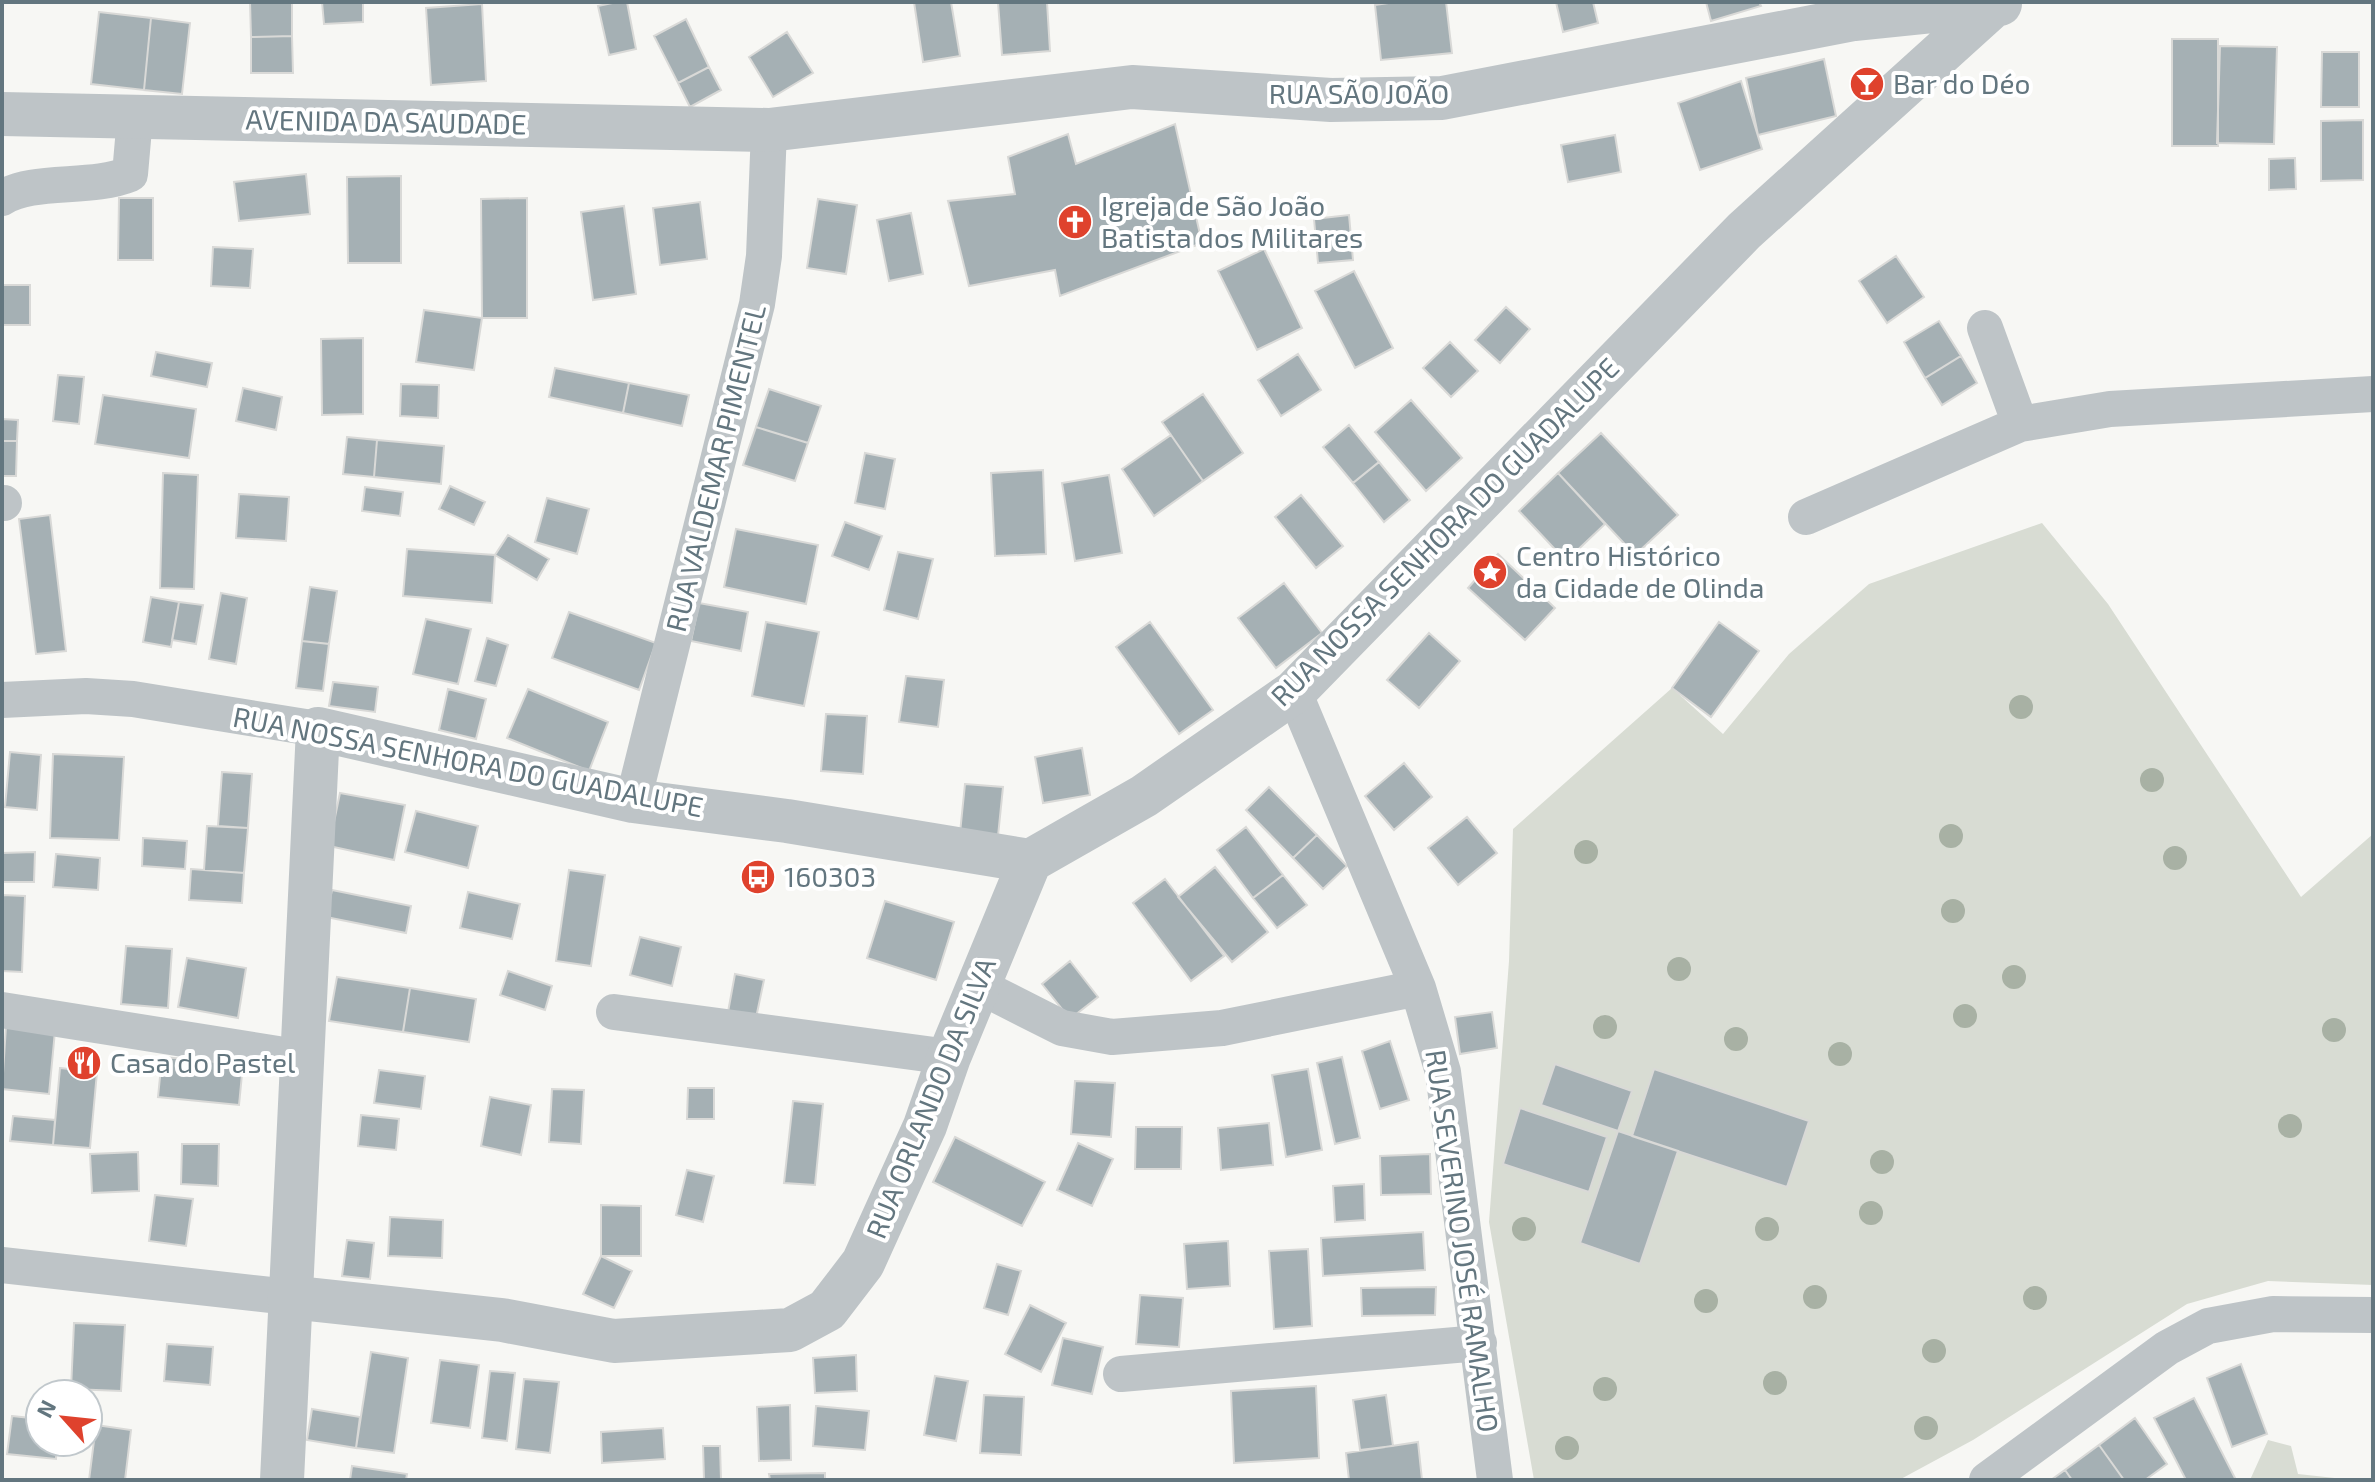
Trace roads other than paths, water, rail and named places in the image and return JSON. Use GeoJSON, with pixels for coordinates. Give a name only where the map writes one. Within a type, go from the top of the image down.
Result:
{"type":"FeatureCollection","features":[{"type":"Feature","properties":{"kind":"street","name":"RUA SÃO JOÃO"},"geometry":{"type":"LineString","coordinates":[[769,130],[1132,87],[1331,100],[1442,98],[1854,19],[2000,4]]}},
{"type":"Feature","properties":{"kind":"street","name":"RUA NOSSA SENHORA DO GUADALUPE"},"geometry":{"type":"LineString","coordinates":[[2,700],[86,696],[133,699],[318,729],[633,801],[787,821],[1030,861],[1144,796],[1294,692],[1744,231],[2000,4]]}},
{"type":"Feature","properties":{"kind":"street","name":"AVENIDA DA SAUDADE"},"geometry":{"type":"LineString","coordinates":[[2,114],[769,130]]}},
{"type":"Feature","properties":{"kind":"street"},"geometry":{"type":"LineString","coordinates":[[2,198],[12,191],[82,186],[130,174],[135,117]]}},
{"type":"Feature","properties":{"kind":"street","name":"RUA VALDEMAR PIMENTEL"},"geometry":{"type":"LineString","coordinates":[[633,801],[757,304],[764,256],[769,130]]}},
{"type":"Feature","properties":{"kind":"street"},"geometry":{"type":"LineString","coordinates":[[1985,328],[2020,424]]}},
{"type":"Feature","properties":{"kind":"street"},"geometry":{"type":"LineString","coordinates":[[1806,517],[2020,424],[2110,409],[2373,394]]}},
{"type":"Feature","properties":{"kind":"street","name":"RUA SEVERINO JOSÉ RAMALHO"},"geometry":{"type":"LineString","coordinates":[[1294,692],[1418,988],[1443,1072],[1495,1480]]}},
{"type":"Feature","properties":{"kind":"street"},"geometry":{"type":"LineString","coordinates":[[282,1480],[318,729]]}},
{"type":"Feature","properties":{"kind":"street","name":"RUA ORLANDO DA SILVA"},"geometry":{"type":"LineString","coordinates":[[289,1297],[502,1320],[614,1341],[790,1330],[827,1310],[863,1263],[925,1126],[977,985],[1030,861]]}},
{"type":"Feature","properties":{"kind":"street"},"geometry":{"type":"LineString","coordinates":[[977,985],[1062,1028],[1112,1037],[1222,1028],[1418,988]]}},
{"type":"Feature","properties":{"kind":"street"},"geometry":{"type":"LineString","coordinates":[[2,1010],[303,1058]]}},
{"type":"Feature","properties":{"kind":"street"},"geometry":{"type":"LineString","coordinates":[[614,1012],[949,1057]]}},
{"type":"Feature","properties":{"kind":"street"},"geometry":{"type":"LineString","coordinates":[[2,1265],[289,1297]]}},
{"type":"Feature","properties":{"kind":"street"},"geometry":{"type":"LineString","coordinates":[[1987,1480],[2167,1348],[2208,1326],[2273,1314],[2373,1315]]}},
{"type":"Feature","properties":{"kind":"street"},"geometry":{"type":"LineString","coordinates":[[1121,1374],[1479,1343]]}},
{"type":"Feature","properties":{"kind":"place","name":"Bar do Déo"},"geometry":{"type":"Point","coordinates":[1867,84]}},
{"type":"Feature","properties":{"kind":"place","name":"Igreja de São João Batista dos Militares"},"geometry":{"type":"Point","coordinates":[1075,222]}},
{"type":"Feature","properties":{"kind":"place","name":"Centro Histórico da Cidade de Olinda"},"geometry":{"type":"Point","coordinates":[1490,572]}},
{"type":"Feature","properties":{"kind":"place","name":"160303"},"geometry":{"type":"Point","coordinates":[758,877]}},
{"type":"Feature","properties":{"kind":"place","name":"Casa do Pastel"},"geometry":{"type":"Point","coordinates":[84,1063]}}]}
